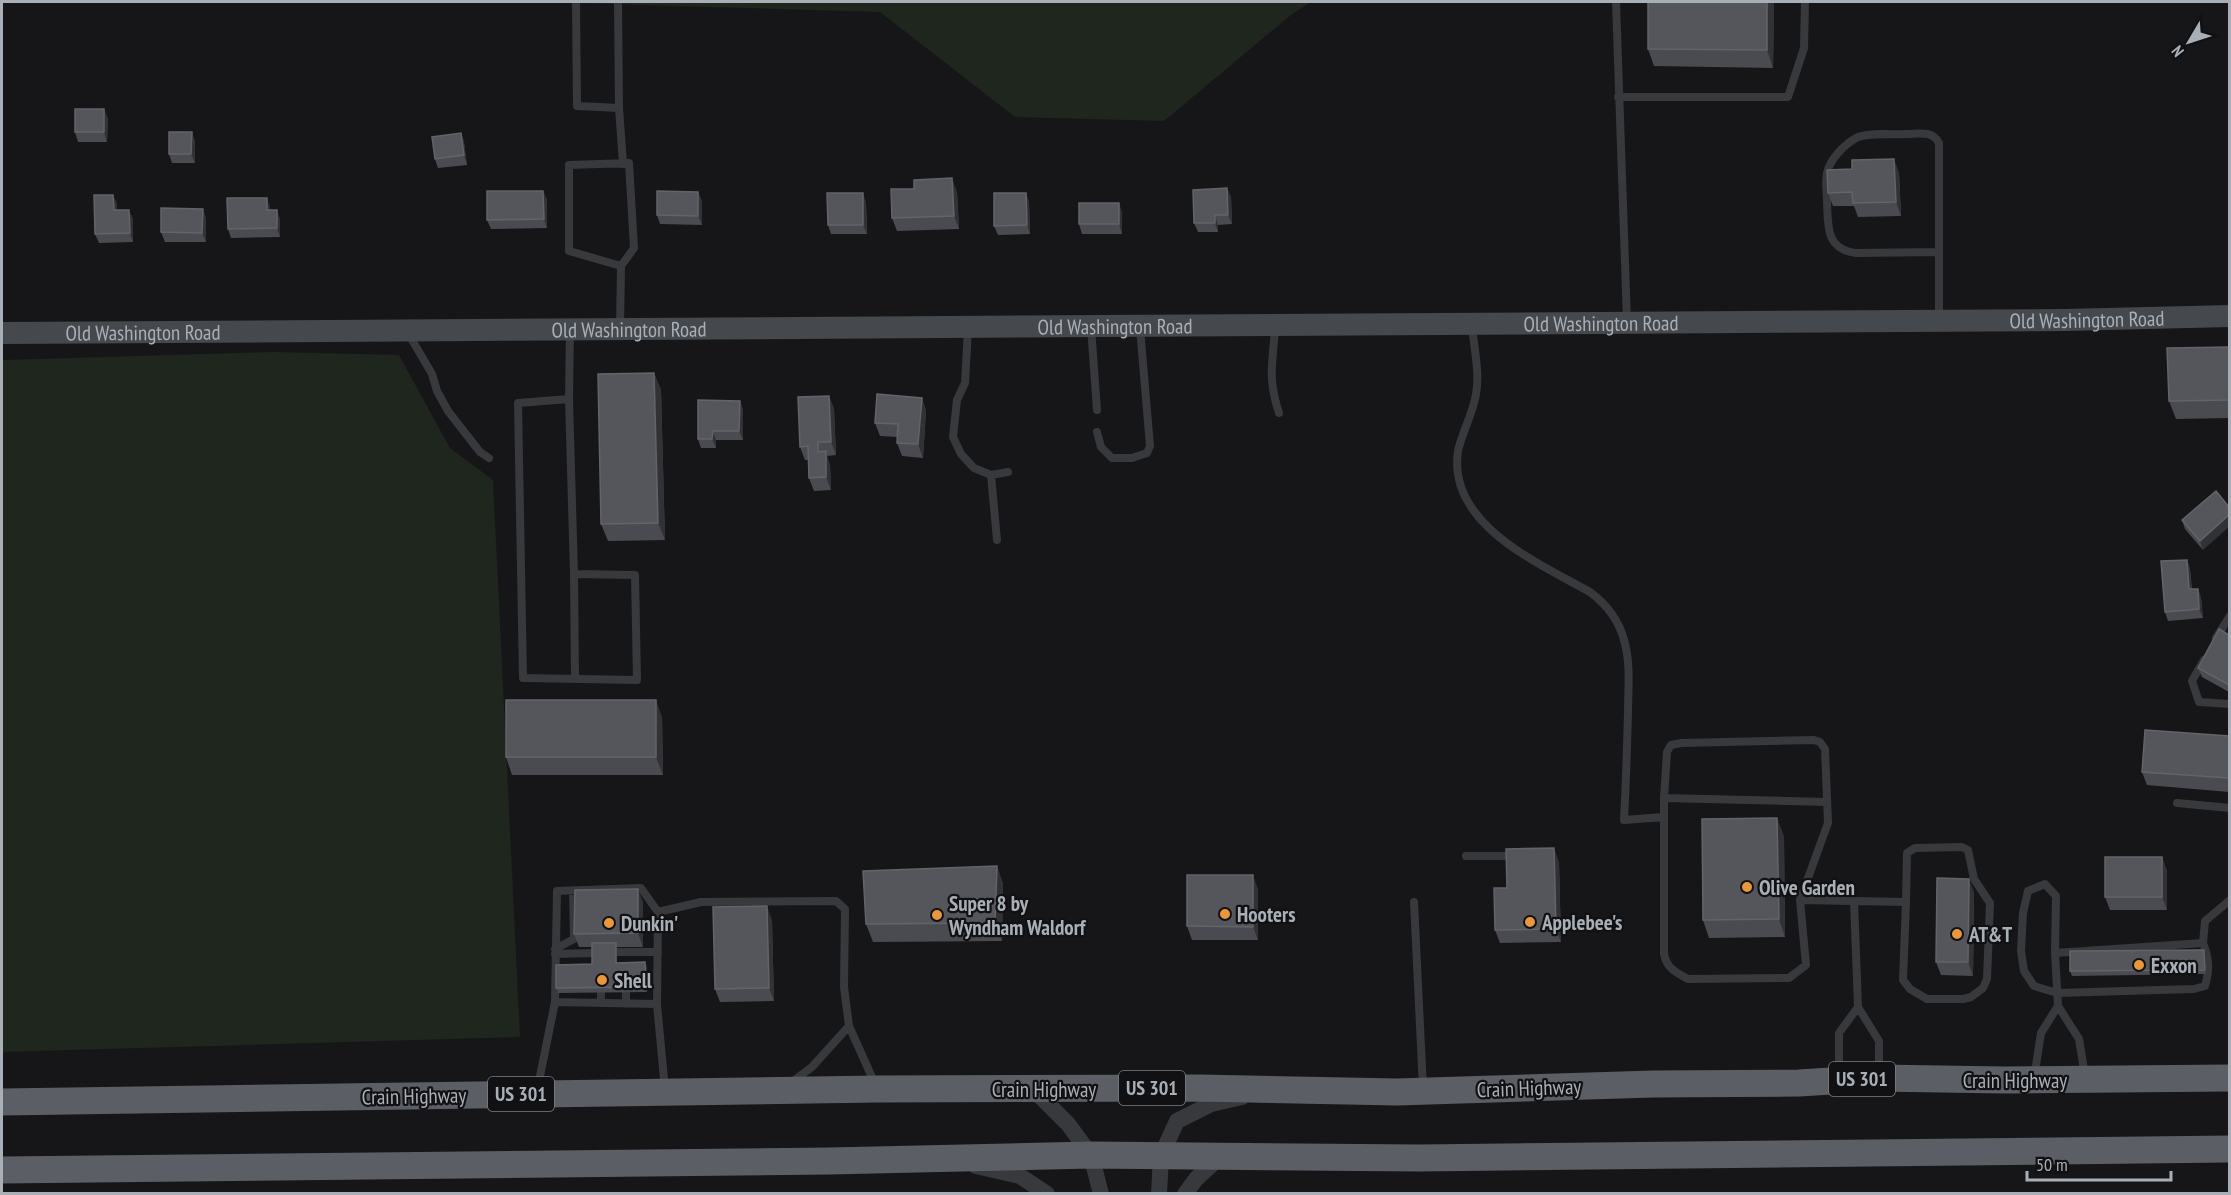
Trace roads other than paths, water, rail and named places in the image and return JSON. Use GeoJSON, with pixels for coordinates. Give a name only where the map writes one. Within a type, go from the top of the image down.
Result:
{"type":"FeatureCollection","features":[{"type":"Feature","properties":{"kind":"highway"},"geometry":{"type":"LineString","coordinates":[[2176,1079],[2229,1059]]}},
{"type":"Feature","properties":{"kind":"highway","name":"Crain Highway"},"geometry":{"type":"LineString","coordinates":[[2,1102],[878,1089],[1200,1088],[1423,1092],[1879,1078],[2034,1080],[2229,1078]]}},
{"type":"Feature","properties":{"kind":"highway"},"geometry":{"type":"LineString","coordinates":[[2,1170],[946,1159],[1091,1155],[1419,1158],[2223,1152]]}},
{"type":"Feature","properties":{"kind":"main road","name":"Old Washington Road"},"geometry":{"type":"LineString","coordinates":[[2,333],[2065,320],[2229,316]]}},
{"type":"Feature","properties":{"kind":"street"},"geometry":{"type":"LineString","coordinates":[[1033,1089],[1068,1124],[1091,1155],[1101,1194]]}},
{"type":"Feature","properties":{"kind":"street"},"geometry":{"type":"LineString","coordinates":[[1159,1194],[1161,1156],[1177,1121],[1211,1104],[1271,1090]]}},
{"type":"Feature","properties":{"kind":"street"},"geometry":{"type":"LineString","coordinates":[[1185,1194],[1196,1179],[1221,1156]]}},
{"type":"Feature","properties":{"kind":"street"},"geometry":{"type":"LineString","coordinates":[[946,1159],[1020,1176],[1047,1194]]}},
{"type":"Feature","properties":{"kind":"lane"},"geometry":{"type":"LineString","coordinates":[[576,2],[577,106],[619,108]]}},
{"type":"Feature","properties":{"kind":"lane"},"geometry":{"type":"LineString","coordinates":[[618,2],[622,164]]}},
{"type":"Feature","properties":{"kind":"lane"},"geometry":{"type":"LineString","coordinates":[[1616,2],[1627,321]]}},
{"type":"Feature","properties":{"kind":"lane"},"geometry":{"type":"LineString","coordinates":[[1618,97],[1788,97],[1804,48],[1805,2]]}},
{"type":"Feature","properties":{"kind":"lane"},"geometry":{"type":"LineString","coordinates":[[1939,252],[1856,253],[1843,250],[1835,243],[1828,231],[1827,173],[1833,160],[1847,145],[1861,136],[1926,133],[1936,139],[1938,143],[1939,252],[1939,319]]}},
{"type":"Feature","properties":{"kind":"lane"},"geometry":{"type":"LineString","coordinates":[[620,328],[621,266],[634,248],[629,163],[569,165],[569,252],[621,266]]}},
{"type":"Feature","properties":{"kind":"lane"},"geometry":{"type":"LineString","coordinates":[[1472,322],[1477,380],[1476,395],[1460,444],[1457,470],[1464,496],[1480,519],[1508,544],[1590,592],[1601,600],[1610,612],[1620,629],[1627,649],[1629,678],[1624,820],[1663,817]]}},
{"type":"Feature","properties":{"kind":"lane"},"geometry":{"type":"LineString","coordinates":[[1276,324],[1270,361],[1273,394],[1279,413]]}},
{"type":"Feature","properties":{"kind":"lane"},"geometry":{"type":"LineString","coordinates":[[1091,325],[1097,410]]}},
{"type":"Feature","properties":{"kind":"lane"},"geometry":{"type":"LineString","coordinates":[[1097,432],[1101,447],[1112,458],[1132,458],[1147,453],[1150,446],[1139,325]]}},
{"type":"Feature","properties":{"kind":"lane"},"geometry":{"type":"LineString","coordinates":[[969,326],[965,383],[957,400],[953,437],[962,454],[974,468],[991,475],[1008,472]]}},
{"type":"Feature","properties":{"kind":"lane"},"geometry":{"type":"LineString","coordinates":[[570,329],[569,399],[575,679]]}},
{"type":"Feature","properties":{"kind":"lane"},"geometry":{"type":"LineString","coordinates":[[406,330],[432,374],[437,391],[448,411],[480,452],[489,458]]}},
{"type":"Feature","properties":{"kind":"lane"},"geometry":{"type":"LineString","coordinates":[[569,399],[518,402],[523,678],[636,680],[635,575],[574,574]]}},
{"type":"Feature","properties":{"kind":"lane"},"geometry":{"type":"LineString","coordinates":[[991,475],[997,540]]}},
{"type":"Feature","properties":{"kind":"lane"},"geometry":{"type":"LineString","coordinates":[[2212,644],[2229,616]]}},
{"type":"Feature","properties":{"kind":"lane"},"geometry":{"type":"LineString","coordinates":[[2207,653],[2192,681],[2199,702],[2229,704]]}},
{"type":"Feature","properties":{"kind":"lane"},"geometry":{"type":"LineString","coordinates":[[1814,740],[1820,742],[1825,750],[1828,823],[1800,900],[1806,965],[1789,978],[1688,979],[1673,971],[1666,964],[1663,817],[1667,752],[1671,745],[1814,740]]}},
{"type":"Feature","properties":{"kind":"lane"},"geometry":{"type":"LineString","coordinates":[[1664,798],[1827,802]]}},
{"type":"Feature","properties":{"kind":"lane"},"geometry":{"type":"LineString","coordinates":[[2177,803],[2229,808]]}},
{"type":"Feature","properties":{"kind":"lane"},"geometry":{"type":"LineString","coordinates":[[1962,847],[1968,850],[1974,879],[1990,903],[1987,979],[1978,992],[1963,999],[1927,999],[1910,989],[1903,980],[1906,902],[1907,854],[1915,848],[1962,847]]}},
{"type":"Feature","properties":{"kind":"lane"},"geometry":{"type":"LineString","coordinates":[[1466,856],[1510,856]]}},
{"type":"Feature","properties":{"kind":"lane"},"geometry":{"type":"LineString","coordinates":[[2086,1079],[2079,1039],[2058,1006],[2057,993],[2055,953],[2056,896],[2045,884],[2028,891],[2023,913],[2021,951],[2024,971],[2034,986],[2057,993],[2194,989],[2205,986],[2209,972],[2209,959],[2203,943],[2205,921],[2229,900]]}},
{"type":"Feature","properties":{"kind":"lane"},"geometry":{"type":"LineString","coordinates":[[537,1094],[555,1002],[556,891],[641,888],[658,912],[657,1004],[665,1092]]}},
{"type":"Feature","properties":{"kind":"lane"},"geometry":{"type":"LineString","coordinates":[[555,951],[574,939],[573,891]]}},
{"type":"Feature","properties":{"kind":"lane"},"geometry":{"type":"LineString","coordinates":[[1800,900],[1906,902]]}},
{"type":"Feature","properties":{"kind":"lane"},"geometry":{"type":"LineString","coordinates":[[658,912],[701,902],[836,901],[842,904],[845,909],[844,987],[849,1026],[878,1089]]}},
{"type":"Feature","properties":{"kind":"lane"},"geometry":{"type":"LineString","coordinates":[[1854,901],[1858,1007],[1879,1041],[1879,1078]]}},
{"type":"Feature","properties":{"kind":"lane"},"geometry":{"type":"LineString","coordinates":[[1414,902],[1423,1092]]}},
{"type":"Feature","properties":{"kind":"lane"},"geometry":{"type":"LineString","coordinates":[[2055,953],[2203,943]]}},
{"type":"Feature","properties":{"kind":"lane"},"geometry":{"type":"LineString","coordinates":[[555,951],[594,953]]}},
{"type":"Feature","properties":{"kind":"lane"},"geometry":{"type":"LineString","coordinates":[[617,952],[628,956],[658,952]]}},
{"type":"Feature","properties":{"kind":"lane"},"geometry":{"type":"LineString","coordinates":[[581,992],[581,1003]]}},
{"type":"Feature","properties":{"kind":"lane"},"geometry":{"type":"LineString","coordinates":[[601,992],[601,1003]]}},
{"type":"Feature","properties":{"kind":"lane"},"geometry":{"type":"LineString","coordinates":[[626,992],[626,1004]]}},
{"type":"Feature","properties":{"kind":"lane"},"geometry":{"type":"LineString","coordinates":[[555,1002],[657,1004]]}},
{"type":"Feature","properties":{"kind":"lane"},"geometry":{"type":"LineString","coordinates":[[2034,1080],[2041,1033],[2058,1006]]}},
{"type":"Feature","properties":{"kind":"lane"},"geometry":{"type":"LineString","coordinates":[[1839,1081],[1839,1033],[1858,1007]]}},
{"type":"Feature","properties":{"kind":"lane"},"geometry":{"type":"LineString","coordinates":[[781,1091],[812,1067],[849,1026]]}},
{"type":"Feature","properties":{"kind":"place","name":"Olive Garden"},"geometry":{"type":"Point","coordinates":[1747,887]}},
{"type":"Feature","properties":{"kind":"place","name":"Hooters"},"geometry":{"type":"Point","coordinates":[1225,914]}},
{"type":"Feature","properties":{"kind":"place","name":"Super 8 by Wyndham Waldorf"},"geometry":{"type":"Point","coordinates":[937,915]}},
{"type":"Feature","properties":{"kind":"place","name":"Applebee's"},"geometry":{"type":"Point","coordinates":[1530,922]}},
{"type":"Feature","properties":{"kind":"place","name":"Dunkin'"},"geometry":{"type":"Point","coordinates":[609,923]}},
{"type":"Feature","properties":{"kind":"place","name":"AT&T"},"geometry":{"type":"Point","coordinates":[1957,934]}},
{"type":"Feature","properties":{"kind":"place","name":"Exxon"},"geometry":{"type":"Point","coordinates":[2139,965]}},
{"type":"Feature","properties":{"kind":"place","name":"Shell"},"geometry":{"type":"Point","coordinates":[602,980]}}]}
